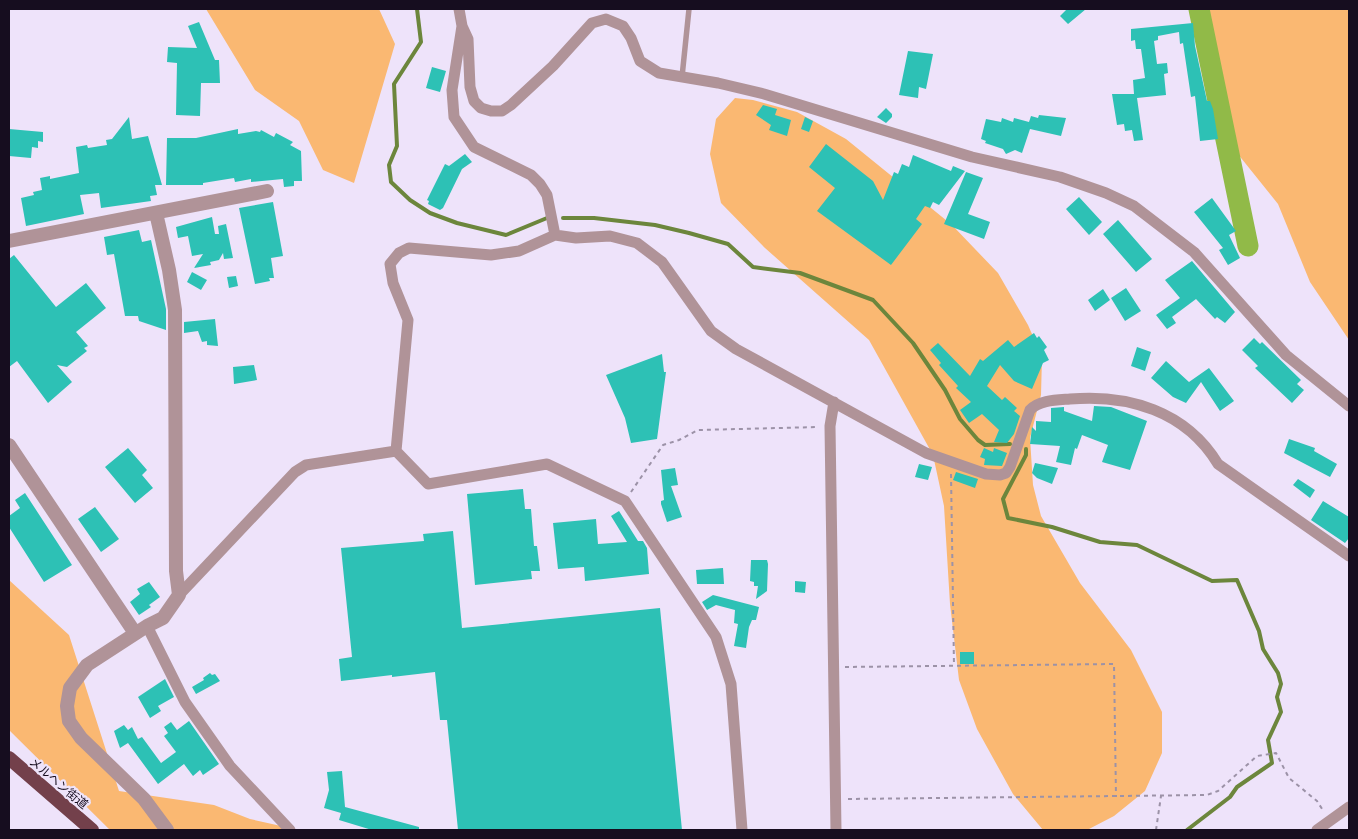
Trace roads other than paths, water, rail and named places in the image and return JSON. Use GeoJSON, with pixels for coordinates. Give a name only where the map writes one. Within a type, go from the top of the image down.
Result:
{"type":"FeatureCollection","features":[{"type":"Feature","properties":{"kind":"highway","name":"メルヘン街道"},"geometry":{"type":"LineString","coordinates":[[9,758],[92,830]]}},
{"type":"Feature","properties":{"kind":"street"},"geometry":{"type":"LineString","coordinates":[[459,9],[462,26],[468,39],[470,87],[474,102],[481,108],[491,111],[502,111],[511,105],[553,66],[592,23],[606,19],[622,26],[631,38],[640,61],[659,73],[718,83],[764,94],[972,157],[1060,177],[1106,193],[1134,206],[1194,252],[1286,355],[1349,406]]}},
{"type":"Feature","properties":{"kind":"street"},"geometry":{"type":"LineString","coordinates":[[462,26],[452,90],[454,117],[474,148],[531,174],[540,184],[547,195],[555,235]]}},
{"type":"Feature","properties":{"kind":"street"},"geometry":{"type":"LineString","coordinates":[[9,241],[267,191]]}},
{"type":"Feature","properties":{"kind":"street"},"geometry":{"type":"LineString","coordinates":[[156,213],[169,270],[175,310],[176,571],[179,594]]}},
{"type":"Feature","properties":{"kind":"street"},"geometry":{"type":"LineString","coordinates":[[742,830],[731,684],[716,637],[625,502],[547,464],[428,484],[396,451],[408,320],[393,283],[390,264],[399,253],[410,248],[491,255],[518,251],[555,235],[576,238],[610,236],[637,243],[662,262],[711,331],[736,349],[926,453],[986,474],[1000,475],[1006,473],[1010,467],[1030,410],[1034,406],[1054,400],[1097,397],[1132,401],[1157,411],[1197,437],[1209,449],[1218,464],[1349,556]]}},
{"type":"Feature","properties":{"kind":"street"},"geometry":{"type":"LineString","coordinates":[[834,402],[830,426],[836,830]]}},
{"type":"Feature","properties":{"kind":"street"},"geometry":{"type":"LineString","coordinates":[[9,445],[141,629],[190,710],[230,766],[290,830]]}},
{"type":"Feature","properties":{"kind":"street"},"geometry":{"type":"LineString","coordinates":[[167,830],[144,800],[81,738],[70,721],[67,706],[70,688],[87,665],[141,629],[163,618],[179,594],[295,472],[306,465],[396,451]]}},
{"type":"Feature","properties":{"kind":"street"},"geometry":{"type":"LineString","coordinates":[[1317,830],[1349,807]]}},
{"type":"Feature","properties":{"kind":"lane"},"geometry":{"type":"LineString","coordinates":[[682,77],[689,9]]}},
{"type":"Feature","properties":{"kind":"waterway"},"geometry":{"type":"LineString","coordinates":[[417,9],[421,42],[394,84],[397,146],[389,165],[391,182],[410,200],[430,213],[457,223],[506,235],[547,218]]}},
{"type":"Feature","properties":{"kind":"waterway"},"geometry":{"type":"LineString","coordinates":[[1199,9],[1248,246]]}},
{"type":"Feature","properties":{"kind":"waterway"},"geometry":{"type":"LineString","coordinates":[[563,218],[594,218],[655,225],[689,233],[728,244],[753,267],[800,273],[873,300],[913,343],[945,390],[960,419],[978,440],[985,445],[1010,444]]}},
{"type":"Feature","properties":{"kind":"waterway"},"geometry":{"type":"LineString","coordinates":[[1026,449],[1026,455],[1003,499],[1008,518],[1052,527],[1100,542],[1137,545],[1212,581],[1237,580],[1259,631],[1263,649],[1278,673],[1281,684],[1277,697],[1281,712],[1268,740],[1272,763],[1237,787],[1230,797],[1187,830]]}}]}
